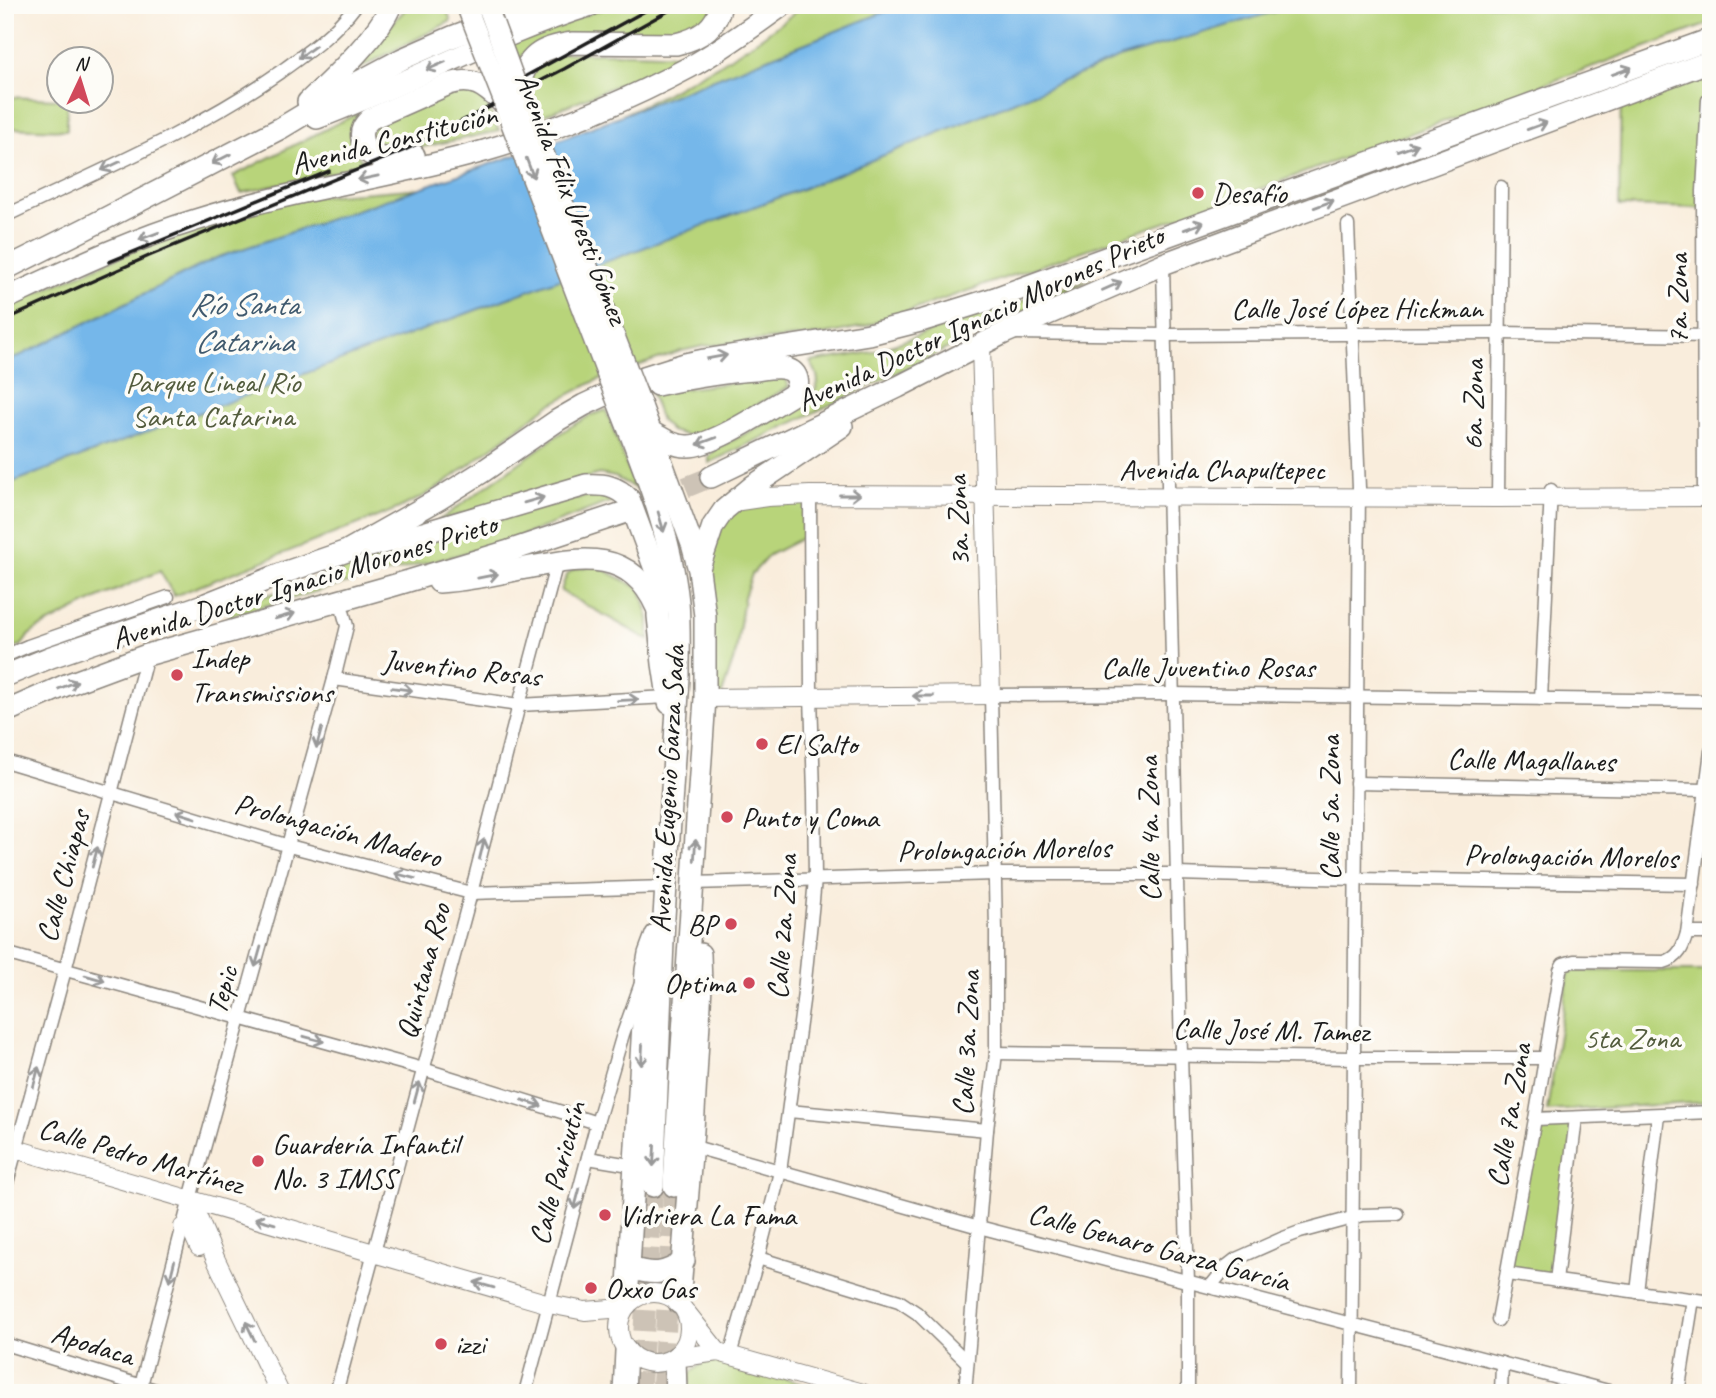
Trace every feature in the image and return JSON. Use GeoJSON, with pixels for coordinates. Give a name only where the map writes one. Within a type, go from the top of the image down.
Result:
{"type":"FeatureCollection","features":[{"type":"Feature","properties":{"kind":"highway"},"geometry":{"type":"LineString","coordinates":[[281,128],[354,56],[376,30],[391,5]]}},
{"type":"Feature","properties":{"kind":"highway","name":"Avenida Constitución"},"geometry":{"type":"LineString","coordinates":[[5,269],[281,128],[402,59],[536,5]]}},
{"type":"Feature","properties":{"kind":"highway"},"geometry":{"type":"LineString","coordinates":[[281,128],[340,109],[460,55],[591,5]]}},
{"type":"Feature","properties":{"kind":"highway"},"geometry":{"type":"LineString","coordinates":[[482,151],[448,150],[383,159],[365,150],[361,132],[370,119],[460,80],[470,80],[512,97],[530,61],[551,47],[573,43],[659,46],[688,41],[709,28],[717,19],[722,5]]}},
{"type":"Feature","properties":{"kind":"highway","name":"Avenida Constitución"},"geometry":{"type":"LineString","coordinates":[[5,299],[116,249],[197,219],[482,151],[576,120],[633,95],[703,59],[783,5]]}},
{"type":"Feature","properties":{"kind":"highway","name":"Avenida Doctor Ignacio Morones Prieto"},"geometry":{"type":"LineString","coordinates":[[5,676],[347,551],[439,499],[558,420],[644,377],[684,364],[869,334],[995,298],[1711,39]]}},
{"type":"Feature","properties":{"kind":"highway","name":"Avenida Doctor Ignacio Morones Prieto"},"geometry":{"type":"LineString","coordinates":[[711,477],[1004,333],[1164,264],[1711,61]]}},
{"type":"Feature","properties":{"kind":"highway","name":"Avenida Félix Uresti Gómez"},"geometry":{"type":"LineString","coordinates":[[512,97],[631,409]]}},
{"type":"Feature","properties":{"kind":"highway"},"geometry":{"type":"LineString","coordinates":[[584,405],[653,386],[707,375],[782,368],[797,376],[799,383],[792,395],[703,444],[687,446],[670,443],[651,432]]}},
{"type":"Feature","properties":{"kind":"highway"},"geometry":{"type":"LineString","coordinates":[[699,570],[713,526],[733,502],[753,485],[898,387]]}},
{"type":"Feature","properties":{"kind":"highway","name":"Avenida Eugenio Garza Sada"},"geometry":{"type":"LineString","coordinates":[[631,409],[651,432],[680,509],[699,570],[705,616],[705,698],[693,883],[663,1186],[664,917],[677,721],[678,603],[673,568],[631,409]]}},
{"type":"Feature","properties":{"kind":"highway"},"geometry":{"type":"LineString","coordinates":[[347,551],[423,533],[576,488],[596,484],[614,487],[629,499],[654,569],[668,698],[677,721]]}},
{"type":"Feature","properties":{"kind":"highway","name":"Avenida Doctor Ignacio Morones Prieto"},"geometry":{"type":"LineString","coordinates":[[5,712],[66,685],[147,655],[509,551],[623,513]]}},
{"type":"Feature","properties":{"kind":"highway"},"geometry":{"type":"LineString","coordinates":[[395,585],[478,578],[557,562],[594,559],[619,566],[642,583],[658,611]]}},
{"type":"Feature","properties":{"kind":"highway"},"geometry":{"type":"LineString","coordinates":[[626,1306],[646,970],[653,940],[664,917]]}},
{"type":"Feature","properties":{"kind":"highway"},"geometry":{"type":"LineString","coordinates":[[682,1306],[701,967],[698,943],[690,918]]}},
{"type":"Feature","properties":{"kind":"highway"},"geometry":{"type":"LineString","coordinates":[[630,1268],[659,1273],[684,1261]]}},
{"type":"Feature","properties":{"kind":"highway"},"geometry":{"type":"LineString","coordinates":[[623,1341],[624,1393]]}},
{"type":"Feature","properties":{"kind":"highway"},"geometry":{"type":"LineString","coordinates":[[675,1358],[676,1393]]}},
{"type":"Feature","properties":{"kind":"main road","name":"Avenida Félix Uresti Gómez"},"geometry":{"type":"LineString","coordinates":[[466,5],[512,97]]}},
{"type":"Feature","properties":{"kind":"main road","name":"Avenida Félix Uresti Gómez"},"geometry":{"type":"LineString","coordinates":[[487,5],[512,97]]}},
{"type":"Feature","properties":{"kind":"main road","name":"3a. Zona"},"geometry":{"type":"LineString","coordinates":[[981,345],[991,695]]}},
{"type":"Feature","properties":{"kind":"main road","name":"Avenida Chapultepec"},"geometry":{"type":"LineString","coordinates":[[733,502],[810,495],[985,491],[1707,493]]}},
{"type":"Feature","properties":{"kind":"main road","name":"Calle Juventino Rosas"},"geometry":{"type":"LineString","coordinates":[[705,698],[991,695]]}},
{"type":"Feature","properties":{"kind":"main road","name":"Calle Pedro Martínez"},"geometry":{"type":"LineString","coordinates":[[11,1147],[550,1304],[585,1311],[626,1306]]}},
{"type":"Feature","properties":{"kind":"main road"},"geometry":{"type":"LineString","coordinates":[[190,1199],[280,1393]]}},
{"type":"Feature","properties":{"kind":"main road"},"geometry":{"type":"LineString","coordinates":[[183,1227],[191,1229],[218,1286],[232,1294]]}},
{"type":"Feature","properties":{"kind":"main road"},"geometry":{"type":"LineString","coordinates":[[724,1353],[672,1297],[651,1293],[639,1296],[626,1306],[619,1320],[623,1341],[634,1357],[643,1362],[653,1364],[675,1358],[724,1353],[863,1393]]}},
{"type":"Feature","properties":{"kind":"main road"},"geometry":{"type":"LineString","coordinates":[[675,1358],[684,1347],[690,1326],[682,1306]]}},
{"type":"Feature","properties":{"kind":"main road","name":"Calle Pedro Martínez"},"geometry":{"type":"LineString","coordinates":[[585,1311],[623,1341]]}},
{"type":"Feature","properties":{"kind":"street"},"geometry":{"type":"LineString","coordinates":[[5,216],[167,140],[243,97],[316,47],[344,21],[356,5]]}},
{"type":"Feature","properties":{"kind":"street","name":"7a. Zona"},"geometry":{"type":"LineString","coordinates":[[1707,100],[1703,191],[1707,493]]}},
{"type":"Feature","properties":{"kind":"street","name":"6a. Zona"},"geometry":{"type":"LineString","coordinates":[[1498,494],[1501,187]]}},
{"type":"Feature","properties":{"kind":"street","name":"Calle 5a. Zona"},"geometry":{"type":"LineString","coordinates":[[1348,225],[1359,493],[1352,1393]]}},
{"type":"Feature","properties":{"kind":"street","name":"Calle 4a. Zona"},"geometry":{"type":"LineString","coordinates":[[1164,264],[1172,694],[1188,1282],[1188,1393]]}},
{"type":"Feature","properties":{"kind":"street","name":"Calle José López Hickman"},"geometry":{"type":"LineString","coordinates":[[1004,333],[1500,333],[1707,336]]}},
{"type":"Feature","properties":{"kind":"street"},"geometry":{"type":"LineString","coordinates":[[1541,699],[1551,493]]}},
{"type":"Feature","properties":{"kind":"street","name":"Calle 2a. Zona"},"geometry":{"type":"LineString","coordinates":[[724,1353],[758,1258],[780,1172],[803,1001],[815,879],[810,495]]}},
{"type":"Feature","properties":{"kind":"street","name":"Quintana Roo"},"geometry":{"type":"LineString","coordinates":[[335,1393],[471,893],[557,562]]}},
{"type":"Feature","properties":{"kind":"street"},"geometry":{"type":"LineString","coordinates":[[5,656],[168,597]]}},
{"type":"Feature","properties":{"kind":"street","name":"Tepic"},"geometry":{"type":"LineString","coordinates":[[140,1389],[334,679],[347,626],[340,600]]}},
{"type":"Feature","properties":{"kind":"street","name":"Calle Chiapas"},"geometry":{"type":"LineString","coordinates":[[5,1190],[11,1147],[65,970],[147,655]]}},
{"type":"Feature","properties":{"kind":"street","name":"Juventino Rosas"},"geometry":{"type":"LineString","coordinates":[[334,679],[519,705],[668,698]]}},
{"type":"Feature","properties":{"kind":"street","name":"Calle Juventino Rosas"},"geometry":{"type":"LineString","coordinates":[[991,695],[1172,694],[1711,701]]}},
{"type":"Feature","properties":{"kind":"street","name":"Calle 3a. Zona"},"geometry":{"type":"LineString","coordinates":[[965,1393],[996,1053],[991,695]]}},
{"type":"Feature","properties":{"kind":"street"},"geometry":{"type":"LineString","coordinates":[[1711,751],[1706,790],[1706,824],[1693,884],[1687,933],[1711,933]]}},
{"type":"Feature","properties":{"kind":"street","name":"Prolongación Madero"},"geometry":{"type":"LineString","coordinates":[[5,761],[289,846],[471,893],[666,887]]}},
{"type":"Feature","properties":{"kind":"street","name":"Calle Magallanes"},"geometry":{"type":"LineString","coordinates":[[1356,783],[1706,790]]}},
{"type":"Feature","properties":{"kind":"street","name":"Prolongación Morelos"},"geometry":{"type":"LineString","coordinates":[[693,883],[995,874],[1177,874],[1693,884]]}},
{"type":"Feature","properties":{"kind":"street","name":"Calle 7a. Zona"},"geometry":{"type":"LineString","coordinates":[[1498,1321],[1560,970],[1563,964],[1574,961],[1671,960],[1681,952],[1687,933]]}},
{"type":"Feature","properties":{"kind":"street"},"geometry":{"type":"LineString","coordinates":[[5,953],[423,1069],[597,1123]]}},
{"type":"Feature","properties":{"kind":"street","name":"Calle Paricutín"},"geometry":{"type":"LineString","coordinates":[[525,1393],[597,1123],[627,1022],[646,970]]}},
{"type":"Feature","properties":{"kind":"street","name":"Calle José M. Tamez"},"geometry":{"type":"LineString","coordinates":[[996,1053],[1546,1058]]}},
{"type":"Feature","properties":{"kind":"street"},"geometry":{"type":"LineString","coordinates":[[789,1111],[987,1130]]}},
{"type":"Feature","properties":{"kind":"street"},"geometry":{"type":"LineString","coordinates":[[1535,1119],[1711,1112]]}},
{"type":"Feature","properties":{"kind":"street"},"geometry":{"type":"LineString","coordinates":[[1637,1292],[1658,1115]]}},
{"type":"Feature","properties":{"kind":"street"},"geometry":{"type":"LineString","coordinates":[[1556,1281],[1576,1118]]}},
{"type":"Feature","properties":{"kind":"street","name":"Calle Genaro Garza García"},"geometry":{"type":"LineString","coordinates":[[691,1146],[979,1227],[1616,1393]]}},
{"type":"Feature","properties":{"kind":"street"},"geometry":{"type":"LineString","coordinates":[[588,1158],[636,1166]]}},
{"type":"Feature","properties":{"kind":"street"},"geometry":{"type":"LineString","coordinates":[[1210,1287],[1236,1259],[1300,1232],[1354,1217],[1398,1214]]}},
{"type":"Feature","properties":{"kind":"street"},"geometry":{"type":"LineString","coordinates":[[758,1258],[899,1301],[917,1313],[967,1362]]}},
{"type":"Feature","properties":{"kind":"street"},"geometry":{"type":"LineString","coordinates":[[1507,1274],[1711,1302]]}},
{"type":"Feature","properties":{"kind":"street"},"geometry":{"type":"LineString","coordinates":[[1678,1393],[1693,1299]]}},
{"type":"Feature","properties":{"kind":"street","name":"Apodaca"},"geometry":{"type":"LineString","coordinates":[[5,1344],[140,1389],[165,1393]]}},
{"type":"Feature","properties":{"kind":"street"},"geometry":{"type":"LineString","coordinates":[[1501,1393],[1502,1363]]}},
{"type":"Feature","properties":{"kind":"green space"},"geometry":{"type":"Polygon","coordinates":[[[409,5],[445,5],[451,21],[339,79],[369,50],[409,5]]]}},
{"type":"Feature","properties":{"kind":"green space"},"geometry":{"type":"Polygon","coordinates":[[[614,5],[714,5],[711,14],[687,35],[529,48],[518,60],[509,41],[614,5]]]}},
{"type":"Feature","properties":{"kind":"green space","name":"Parque Lineal Río Santa Catarina"},"geometry":{"type":"Polygon","coordinates":[[[805,5],[1711,5],[1711,23],[1224,202],[866,326],[828,334],[704,346],[681,351],[597,380],[549,405],[442,485],[397,509],[174,596],[160,571],[37,629],[22,645],[5,651],[5,307],[146,245],[294,198],[450,186],[593,129],[665,94],[720,64],[805,5]]]}},
{"type":"Feature","properties":{"kind":"green space"},"geometry":{"type":"Polygon","coordinates":[[[561,53],[690,55],[542,116],[532,92],[532,73],[541,63],[561,53]]]}},
{"type":"Feature","properties":{"kind":"green space"},"geometry":{"type":"Polygon","coordinates":[[[1711,61],[1703,208],[1619,206],[1621,95],[1711,61]]]}},
{"type":"Feature","properties":{"kind":"green space"},"geometry":{"type":"Polygon","coordinates":[[[458,87],[480,90],[499,131],[394,153],[374,147],[371,132],[376,124],[458,87]]]}},
{"type":"Feature","properties":{"kind":"green space"},"geometry":{"type":"Polygon","coordinates":[[[5,97],[46,99],[46,116],[67,116],[67,130],[5,128],[5,97]]]}},
{"type":"Feature","properties":{"kind":"green space"},"geometry":{"type":"Polygon","coordinates":[[[358,113],[351,142],[356,153],[368,165],[241,193],[233,176],[358,113]]]}},
{"type":"Feature","properties":{"kind":"green space"},"geometry":{"type":"Polygon","coordinates":[[[1092,279],[709,463],[709,457],[717,448],[804,404],[818,384],[817,374],[810,362],[873,352],[979,314],[1092,279]]]}},
{"type":"Feature","properties":{"kind":"green space"},"geometry":{"type":"Polygon","coordinates":[[[785,376],[789,387],[702,435],[685,435],[671,431],[661,421],[651,393],[785,376]]]}},
{"type":"Feature","properties":{"kind":"green space"},"geometry":{"type":"Polygon","coordinates":[[[606,410],[635,488],[615,477],[599,474],[438,521],[565,430],[606,410]]]}},
{"type":"Feature","properties":{"kind":"green space"},"geometry":{"type":"Polygon","coordinates":[[[606,493],[615,500],[500,544],[229,616],[228,609],[394,551],[572,499],[606,493]]]}},
{"type":"Feature","properties":{"kind":"green space"},"geometry":{"type":"Polygon","coordinates":[[[810,495],[810,534],[769,555],[752,574],[744,597],[736,652],[721,697],[705,698],[708,538],[733,502],[810,495]]]}},
{"type":"Feature","properties":{"kind":"green space"},"geometry":{"type":"Polygon","coordinates":[[[597,566],[641,589],[649,619],[649,640],[561,591],[569,572],[597,566]]]}},
{"type":"Feature","properties":{"kind":"green space","name":"5ta Zona"},"geometry":{"type":"Polygon","coordinates":[[[1569,971],[1711,971],[1711,1102],[1547,1111],[1569,971]]]}},
{"type":"Feature","properties":{"kind":"green space"},"geometry":{"type":"Polygon","coordinates":[[[1576,1118],[1556,1281],[1507,1274],[1535,1119],[1576,1118]]]}},
{"type":"Feature","properties":{"kind":"green space"},"geometry":{"type":"Polygon","coordinates":[[[712,1356],[831,1393],[688,1393],[690,1373],[712,1356]]]}},
{"type":"Feature","properties":{"kind":"water","name":"Río Santa Catarina"},"geometry":{"type":"Polygon","coordinates":[[[902,5],[1297,5],[1122,57],[802,189],[5,485],[5,363],[216,258],[554,142],[902,5]]]}},
{"type":"Feature","properties":{"kind":"tunnel"},"geometry":{"type":"LineString","coordinates":[[657,499],[711,477]]}},
{"type":"Feature","properties":{"kind":"tunnel"},"geometry":{"type":"LineString","coordinates":[[640,1393],[653,1186]]}},
{"type":"Feature","properties":{"kind":"tunnel"},"geometry":{"type":"LineString","coordinates":[[662,1393],[674,1186]]}},
{"type":"Feature","properties":{"kind":"railway"},"geometry":{"type":"LineString","coordinates":[[506,87],[656,5]]}},
{"type":"Feature","properties":{"kind":"railway"},"geometry":{"type":"LineString","coordinates":[[5,320],[149,256],[405,150],[564,69],[679,5]]}},
{"type":"Feature","properties":{"kind":"railway"},"geometry":{"type":"LineString","coordinates":[[109,262],[329,171]]}},
{"type":"Feature","properties":{"kind":"place","name":"Desafío"},"geometry":{"type":"Point","coordinates":[1198,193]}},
{"type":"Feature","properties":{"kind":"place","name":"Indep Transmissions"},"geometry":{"type":"Point","coordinates":[177,675]}},
{"type":"Feature","properties":{"kind":"place","name":"El Salto"},"geometry":{"type":"Point","coordinates":[762,744]}},
{"type":"Feature","properties":{"kind":"place","name":"Punto y Coma"},"geometry":{"type":"Point","coordinates":[727,817]}},
{"type":"Feature","properties":{"kind":"place","name":"BP"},"geometry":{"type":"Point","coordinates":[731,924]}},
{"type":"Feature","properties":{"kind":"place","name":"Optima"},"geometry":{"type":"Point","coordinates":[749,983]}},
{"type":"Feature","properties":{"kind":"place","name":"Guardería Infantil No. 3 IMSS"},"geometry":{"type":"Point","coordinates":[258,1161]}},
{"type":"Feature","properties":{"kind":"place","name":"Vidriera La Fama"},"geometry":{"type":"Point","coordinates":[605,1215]}},
{"type":"Feature","properties":{"kind":"place","name":"Oxxo Gas"},"geometry":{"type":"Point","coordinates":[591,1288]}},
{"type":"Feature","properties":{"kind":"place","name":"izzi"},"geometry":{"type":"Point","coordinates":[441,1344]}}]}
